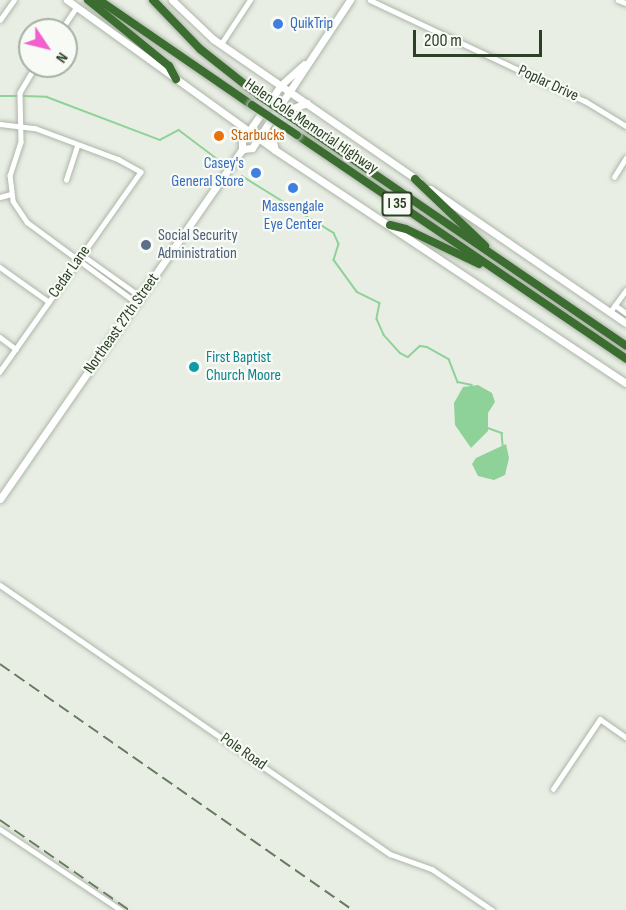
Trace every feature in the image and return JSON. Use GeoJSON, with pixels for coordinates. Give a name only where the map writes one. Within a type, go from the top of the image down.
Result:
{"type":"FeatureCollection","features":[{"type":"Feature","properties":{"kind":"highway"},"geometry":{"type":"LineString","coordinates":[[88,0],[169,66],[176,79]]}},
{"type":"Feature","properties":{"kind":"highway","name":"Helen Cole Memorial Highway"},"geometry":{"type":"LineString","coordinates":[[99,0],[626,359]]}},
{"type":"Feature","properties":{"kind":"highway","name":"Helen Cole Memorial Highway"},"geometry":{"type":"LineString","coordinates":[[153,0],[178,28],[258,95],[626,346]]}},
{"type":"Feature","properties":{"kind":"highway"},"geometry":{"type":"LineString","coordinates":[[161,0],[178,28]]}},
{"type":"Feature","properties":{"kind":"highway"},"geometry":{"type":"LineString","coordinates":[[415,179],[470,228],[493,256]]}},
{"type":"Feature","properties":{"kind":"highway"},"geometry":{"type":"LineString","coordinates":[[390,225],[498,272]]}},
{"type":"Feature","properties":{"kind":"main road"},"geometry":{"type":"LineString","coordinates":[[67,0],[275,150],[626,383]]}},
{"type":"Feature","properties":{"kind":"main road"},"geometry":{"type":"LineString","coordinates":[[172,0],[196,26],[221,44],[626,323]]}},
{"type":"Feature","properties":{"kind":"main road"},"geometry":{"type":"LineString","coordinates":[[259,139],[292,92],[304,64],[350,0]]}},
{"type":"Feature","properties":{"kind":"main road","name":"Northeast 27th Street"},"geometry":{"type":"LineString","coordinates":[[0,499],[243,149],[242,141],[281,85],[304,64]]}},
{"type":"Feature","properties":{"kind":"main road"},"geometry":{"type":"LineString","coordinates":[[275,150],[273,138],[276,128],[290,109],[307,102]]}},
{"type":"Feature","properties":{"kind":"main road","name":"Northeast 27th Street"},"geometry":{"type":"LineString","coordinates":[[243,149],[252,148],[259,139]]}},
{"type":"Feature","properties":{"kind":"street"},"geometry":{"type":"LineString","coordinates":[[0,20],[14,0]]}},
{"type":"Feature","properties":{"kind":"street"},"geometry":{"type":"LineString","coordinates":[[221,44],[250,0]]}},
{"type":"Feature","properties":{"kind":"street","name":"Poplar Drive"},"geometry":{"type":"LineString","coordinates":[[370,0],[585,101],[626,126]]}},
{"type":"Feature","properties":{"kind":"street"},"geometry":{"type":"LineString","coordinates":[[618,0],[626,3]]}},
{"type":"Feature","properties":{"kind":"street"},"geometry":{"type":"LineString","coordinates":[[69,18],[76,8]]}},
{"type":"Feature","properties":{"kind":"street"},"geometry":{"type":"LineString","coordinates":[[28,78],[21,90],[21,142],[10,175],[11,194],[24,218],[79,258],[85,257],[139,300]]}},
{"type":"Feature","properties":{"kind":"street"},"geometry":{"type":"LineString","coordinates":[[0,124],[20,124],[77,146],[66,180]]}},
{"type":"Feature","properties":{"kind":"street","name":"Cedar Lane"},"geometry":{"type":"LineString","coordinates":[[0,372],[141,172],[118,159],[77,146]]}},
{"type":"Feature","properties":{"kind":"street"},"geometry":{"type":"LineString","coordinates":[[614,177],[626,158]]}},
{"type":"Feature","properties":{"kind":"street"},"geometry":{"type":"LineString","coordinates":[[0,197],[11,194]]}},
{"type":"Feature","properties":{"kind":"street"},"geometry":{"type":"LineString","coordinates":[[0,267],[49,302]]}},
{"type":"Feature","properties":{"kind":"street"},"geometry":{"type":"LineString","coordinates":[[610,312],[626,290]]}},
{"type":"Feature","properties":{"kind":"street"},"geometry":{"type":"LineString","coordinates":[[615,305],[626,313]]}},
{"type":"Feature","properties":{"kind":"street"},"geometry":{"type":"LineString","coordinates":[[0,338],[16,349]]}},
{"type":"Feature","properties":{"kind":"street","name":"Pole Road"},"geometry":{"type":"LineString","coordinates":[[0,585],[390,854],[432,869],[492,910]]}},
{"type":"Feature","properties":{"kind":"street"},"geometry":{"type":"LineString","coordinates":[[554,789],[600,718],[626,737]]}},
{"type":"Feature","properties":{"kind":"street"},"geometry":{"type":"LineString","coordinates":[[0,829],[121,910]]}},
{"type":"Feature","properties":{"kind":"shaded area"},"geometry":{"type":"Polygon","coordinates":[[[478,385],[492,393],[495,402],[488,413],[488,431],[471,448],[455,425],[454,403],[463,387],[478,385]]]}},
{"type":"Feature","properties":{"kind":"shaded area"},"geometry":{"type":"Polygon","coordinates":[[[506,444],[509,458],[505,475],[494,480],[478,476],[472,464],[476,458],[506,444]]]}},
{"type":"Feature","properties":{"kind":"waterway"},"geometry":{"type":"LineString","coordinates":[[0,96],[16,96]]}},
{"type":"Feature","properties":{"kind":"waterway"},"geometry":{"type":"LineString","coordinates":[[23,96],[47,97],[160,140],[179,130],[220,161]]}},
{"type":"Feature","properties":{"kind":"waterway"},"geometry":{"type":"LineString","coordinates":[[242,176],[334,233],[339,244],[334,260],[357,292],[380,303],[377,319],[384,335],[400,353],[408,357],[420,346],[427,347],[449,359],[458,382],[472,385]]}},
{"type":"Feature","properties":{"kind":"waterway"},"geometry":{"type":"LineString","coordinates":[[488,428],[502,433],[503,445]]}},
{"type":"Feature","properties":{"kind":"railway"},"geometry":{"type":"LineString","coordinates":[[0,664],[352,910]]}},
{"type":"Feature","properties":{"kind":"railway"},"geometry":{"type":"LineString","coordinates":[[0,820],[129,910]]}},
{"type":"Feature","properties":{"kind":"place","name":"QuikTrip"},"geometry":{"type":"Point","coordinates":[278,24]}},
{"type":"Feature","properties":{"kind":"place","name":"Starbucks"},"geometry":{"type":"Point","coordinates":[219,136]}},
{"type":"Feature","properties":{"kind":"place","name":"Casey's General Store"},"geometry":{"type":"Point","coordinates":[256,173]}},
{"type":"Feature","properties":{"kind":"place","name":"Massengale Eye Center"},"geometry":{"type":"Point","coordinates":[293,188]}},
{"type":"Feature","properties":{"kind":"place","name":"Social Security Administration"},"geometry":{"type":"Point","coordinates":[146,245]}},
{"type":"Feature","properties":{"kind":"place","name":"First Baptist Church Moore"},"geometry":{"type":"Point","coordinates":[194,367]}}]}
